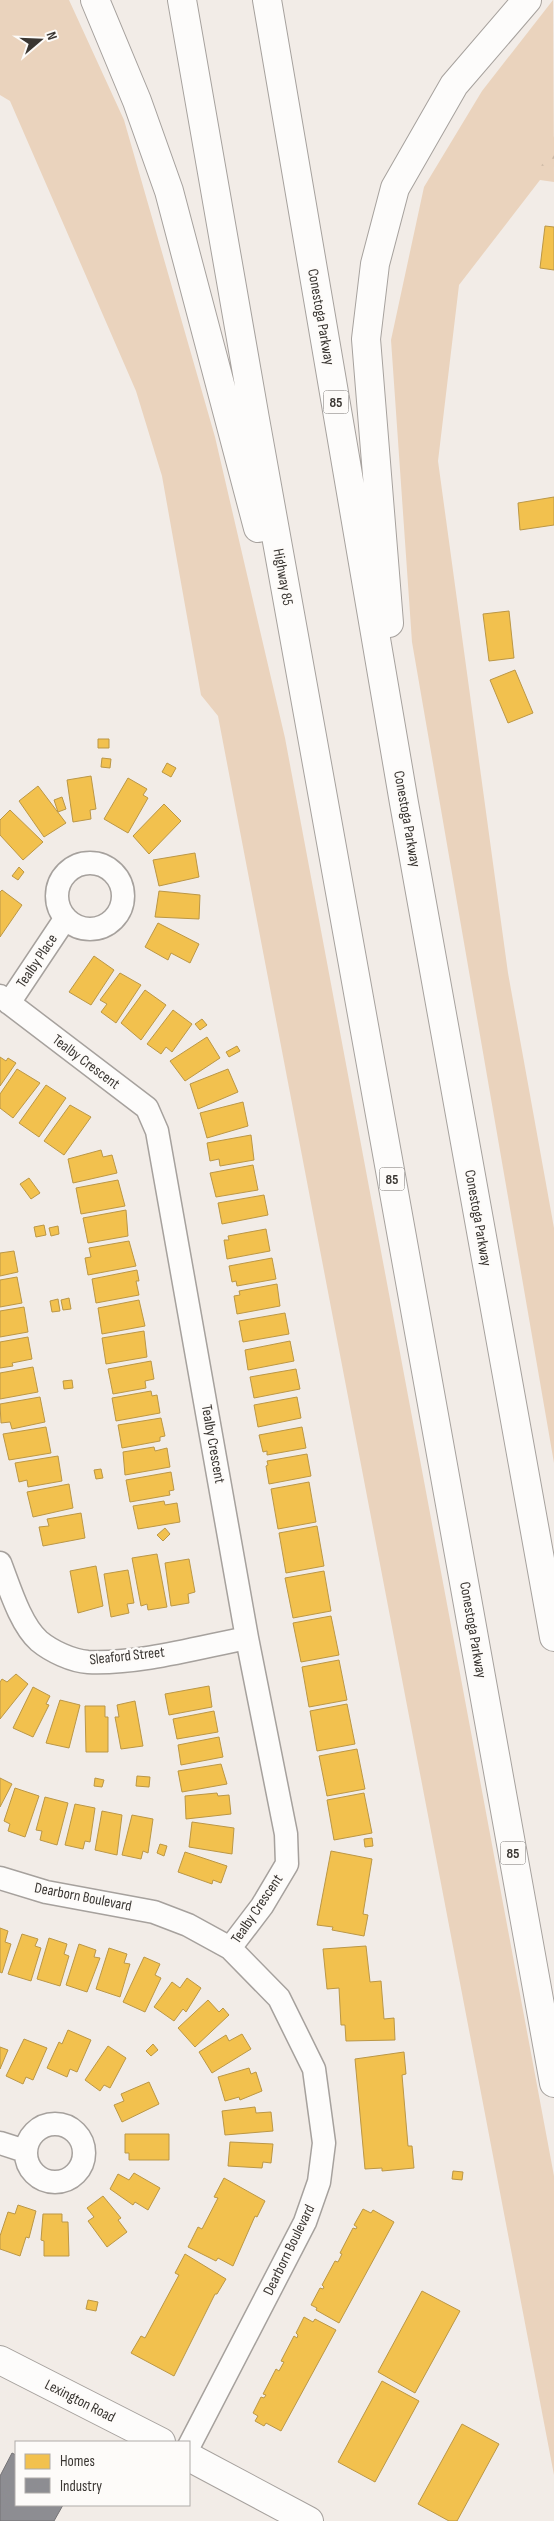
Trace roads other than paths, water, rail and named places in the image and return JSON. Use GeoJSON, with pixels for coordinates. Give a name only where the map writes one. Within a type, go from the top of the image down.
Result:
{"type":"FeatureCollection","features":[{"type":"Feature","properties":{"kind":"main road"},"geometry":{"type":"LineString","coordinates":[[95,0],[137,102],[170,191],[312,735]]}},
{"type":"Feature","properties":{"kind":"main road","name":"Highway 85"},"geometry":{"type":"LineString","coordinates":[[182,0],[312,735]]}},
{"type":"Feature","properties":{"kind":"main road","name":"Conestoga Parkway"},"geometry":{"type":"LineString","coordinates":[[267,0],[404,803],[554,1637]]}},
{"type":"Feature","properties":{"kind":"main road"},"geometry":{"type":"LineString","coordinates":[[404,803],[366,338],[375,264],[395,188],[454,85],[527,0]]}},
{"type":"Feature","properties":{"kind":"main road","name":"Conestoga Parkway"},"geometry":{"type":"LineString","coordinates":[[312,735],[554,2083]]}},
{"type":"Feature","properties":{"kind":"main road","name":"Lexington Road"},"geometry":{"type":"LineString","coordinates":[[0,2360],[158,2441]]}},
{"type":"Feature","properties":{"kind":"main road"},"geometry":{"type":"LineString","coordinates":[[190,2458],[309,2521]]}},
{"type":"Feature","properties":{"kind":"street","name":"Tealby Place"},"geometry":{"type":"LineString","coordinates":[[5,1000],[65,919]]}},
{"type":"Feature","properties":{"kind":"street","name":"Tealby Crescent"},"geometry":{"type":"LineString","coordinates":[[5,1000],[148,1108],[157,1131],[247,1638],[286,1834],[287,1864],[262,1906],[230,1948]]}},
{"type":"Feature","properties":{"kind":"street","name":"Sleaford Street"},"geometry":{"type":"LineString","coordinates":[[0,1563],[19,1611],[38,1640],[54,1652],[86,1662],[131,1659],[247,1638]]}},
{"type":"Feature","properties":{"kind":"street","name":"Dearborn Boulevard"},"geometry":{"type":"LineString","coordinates":[[0,1878],[46,1892],[154,1912],[188,1924],[230,1948],[279,1998],[314,2069],[324,2143],[319,2182],[305,2222],[190,2444]]}},
{"type":"Feature","properties":{"kind":"street"},"geometry":{"type":"LineString","coordinates":[[0,2143],[25,2151]]}}]}
